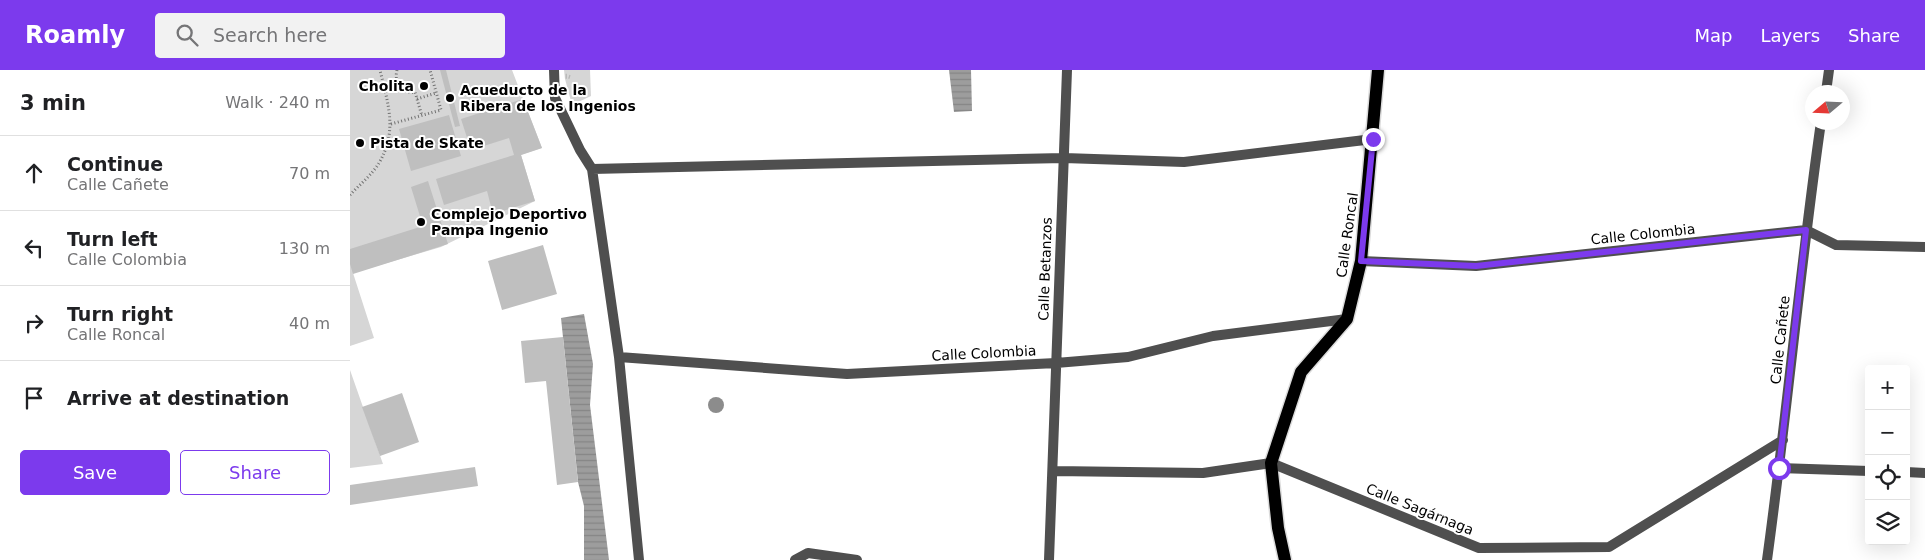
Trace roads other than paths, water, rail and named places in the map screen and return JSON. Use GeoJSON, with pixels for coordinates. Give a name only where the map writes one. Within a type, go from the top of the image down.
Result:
{"type":"FeatureCollection","features":[{"type":"Feature","properties":{"kind":"main road","name":"Calle Roncal"},"geometry":{"type":"LineString","coordinates":[[1285,560],[1278,528],[1271,463],[1301,372],[1347,319],[1361,261],[1378,70]]}},
{"type":"Feature","properties":{"kind":"street"},"geometry":{"type":"LineString","coordinates":[[554,70],[555,98],[580,150],[592,169],[619,357],[639,560]]}},
{"type":"Feature","properties":{"kind":"street","name":"Calle Betanzos"},"geometry":{"type":"LineString","coordinates":[[1050,560],[1067,70]]}},
{"type":"Feature","properties":{"kind":"street"},"geometry":{"type":"LineString","coordinates":[[1827,85],[1829,70]]}},
{"type":"Feature","properties":{"kind":"street","name":"Calle Cañete"},"geometry":{"type":"LineString","coordinates":[[1767,560],[1783,440],[1806,230],[1820,130]]}},
{"type":"Feature","properties":{"kind":"street"},"geometry":{"type":"LineString","coordinates":[[592,169],[1064,158],[1184,162],[1373,139]]}},
{"type":"Feature","properties":{"kind":"street"},"geometry":{"type":"LineString","coordinates":[[1806,230],[1836,245],[1925,247]]}},
{"type":"Feature","properties":{"kind":"street","name":"Calle Colombia"},"geometry":{"type":"LineString","coordinates":[[1361,261],[1476,266],[1806,230]]}},
{"type":"Feature","properties":{"kind":"street","name":"Calle Colombia"},"geometry":{"type":"LineString","coordinates":[[619,357],[847,374],[1056,363],[1128,357],[1213,336],[1347,319]]}},
{"type":"Feature","properties":{"kind":"street","name":"Calle Sagárnaga"},"geometry":{"type":"LineString","coordinates":[[1271,463],[1479,548],[1609,547],[1783,440]]}},
{"type":"Feature","properties":{"kind":"street"},"geometry":{"type":"LineString","coordinates":[[1054,471],[1203,473],[1271,463]]}},
{"type":"Feature","properties":{"kind":"street"},"geometry":{"type":"LineString","coordinates":[[1779,468],[1865,471]]}},
{"type":"Feature","properties":{"kind":"street"},"geometry":{"type":"LineString","coordinates":[[1910,472],[1925,473]]}},
{"type":"Feature","properties":{"kind":"street"},"geometry":{"type":"LineString","coordinates":[[1479,548],[1479,560]]}},
{"type":"Feature","properties":{"kind":"street"},"geometry":{"type":"LineString","coordinates":[[795,560],[809,557],[857,560]]}},
{"type":"Feature","properties":{"kind":"place","name":"Cholita"},"geometry":{"type":"Point","coordinates":[424,86]}},
{"type":"Feature","properties":{"kind":"place","name":"Acueducto de la Ribera de los Ingenios"},"geometry":{"type":"Point","coordinates":[450,98]}},
{"type":"Feature","properties":{"kind":"place","name":"Pista de Skate"},"geometry":{"type":"Point","coordinates":[360,143]}},
{"type":"Feature","properties":{"kind":"place","name":"Complejo Deportivo Pampa Ingenio"},"geometry":{"type":"Point","coordinates":[421,222]}}]}
